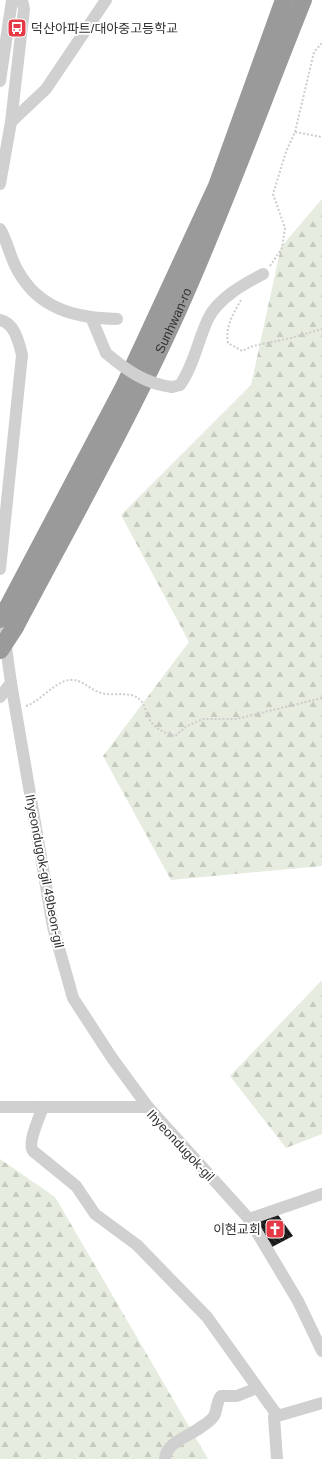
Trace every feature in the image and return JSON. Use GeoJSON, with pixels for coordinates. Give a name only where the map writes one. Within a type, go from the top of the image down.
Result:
{"type":"FeatureCollection","features":[{"type":"Feature","properties":{"kind":"highway","name":"Sunhwan-ro"},"geometry":{"type":"LineString","coordinates":[[6,615],[124,387],[217,186],[284,0]]}},
{"type":"Feature","properties":{"kind":"highway","name":"Sunhwan-ro"},"geometry":{"type":"LineString","coordinates":[[6,615],[137,396],[177,312],[227,196],[265,93],[303,0]]}},
{"type":"Feature","properties":{"kind":"highway"},"geometry":{"type":"LineString","coordinates":[[0,650],[6,615]]}},
{"type":"Feature","properties":{"kind":"street"},"geometry":{"type":"LineString","coordinates":[[0,81],[12,0]]}},
{"type":"Feature","properties":{"kind":"street"},"geometry":{"type":"LineString","coordinates":[[8,34],[21,0]]}},
{"type":"Feature","properties":{"kind":"street"},"geometry":{"type":"LineString","coordinates":[[0,184],[11,122],[24,8],[21,0]]}},
{"type":"Feature","properties":{"kind":"street"},"geometry":{"type":"LineString","coordinates":[[11,122],[46,88],[106,0]]}},
{"type":"Feature","properties":{"kind":"street"},"geometry":{"type":"LineString","coordinates":[[0,229],[17,270],[30,290],[46,303],[90,317],[116,319]]}},
{"type":"Feature","properties":{"kind":"street"},"geometry":{"type":"LineString","coordinates":[[90,317],[106,353],[126,370],[158,385],[172,387],[180,385],[187,375],[208,318],[220,302],[248,282],[263,274]]}},
{"type":"Feature","properties":{"kind":"street"},"geometry":{"type":"LineString","coordinates":[[0,568],[22,355],[17,336],[1,317]]}},
{"type":"Feature","properties":{"kind":"street","name":"Ihyeondugok-gil 49beon-gil"},"geometry":{"type":"LineString","coordinates":[[6,615],[10,683],[53,927],[73,998],[112,1058],[148,1107]]}},
{"type":"Feature","properties":{"kind":"street"},"geometry":{"type":"LineString","coordinates":[[0,697],[10,683]]}},
{"type":"Feature","properties":{"kind":"street","name":"Ihyeondugok-gil"},"geometry":{"type":"LineString","coordinates":[[0,1106],[148,1107],[249,1219],[298,1301],[322,1351]]}},
{"type":"Feature","properties":{"kind":"street"},"geometry":{"type":"LineString","coordinates":[[43,1107],[32,1139],[31,1145],[33,1151],[76,1186],[95,1214],[137,1245],[207,1317],[277,1415]]}},
{"type":"Feature","properties":{"kind":"street"},"geometry":{"type":"LineString","coordinates":[[249,1219],[322,1194]]}},
{"type":"Feature","properties":{"kind":"street"},"geometry":{"type":"LineString","coordinates":[[165,1459],[168,1449],[176,1442],[188,1436],[214,1415],[221,1396],[237,1396],[257,1388]]}},
{"type":"Feature","properties":{"kind":"street"},"geometry":{"type":"LineString","coordinates":[[277,1459],[274,1420],[277,1415],[322,1403]]}},
{"type":"Feature","properties":{"kind":"path"},"geometry":{"type":"LineString","coordinates":[[263,274],[282,248],[285,228],[273,194],[286,152],[295,132],[314,52],[322,42]]}},
{"type":"Feature","properties":{"kind":"path"},"geometry":{"type":"LineString","coordinates":[[295,132],[322,137]]}},
{"type":"Feature","properties":{"kind":"path"},"geometry":{"type":"LineString","coordinates":[[242,298],[231,319],[226,335],[228,343],[242,351],[253,346],[291,338],[322,329]]}},
{"type":"Feature","properties":{"kind":"path"},"geometry":{"type":"LineString","coordinates":[[15,706],[28,706],[64,681],[77,680],[100,692],[107,694],[123,693],[136,698],[142,702],[149,719],[156,727],[164,733],[175,736],[187,726],[203,719],[236,719],[322,698]]}},
{"type":"Feature","properties":{"kind":"green space"},"geometry":{"type":"Polygon","coordinates":[[[322,199],[322,866],[171,880],[103,756],[189,642],[121,515],[251,385],[281,247],[322,199]]]}},
{"type":"Feature","properties":{"kind":"green space"},"geometry":{"type":"Polygon","coordinates":[[[322,980],[322,1134],[286,1148],[230,1076],[322,980]]]}},
{"type":"Feature","properties":{"kind":"green space"},"geometry":{"type":"Polygon","coordinates":[[[0,1159],[55,1197],[208,1459],[0,1459],[0,1159]]]}},
{"type":"Feature","properties":{"kind":"building","name":"이현교회"},"geometry":{"type":"Polygon","coordinates":[[[276,1212],[293,1236],[272,1247],[258,1222],[276,1212]]]}},
{"type":"Feature","properties":{"kind":"place","name":"덕산아파트/대아중고등학교"},"geometry":{"type":"Point","coordinates":[17,28]}},
{"type":"Feature","properties":{"kind":"place","name":"이현교회"},"geometry":{"type":"Point","coordinates":[275,1229]}}]}
